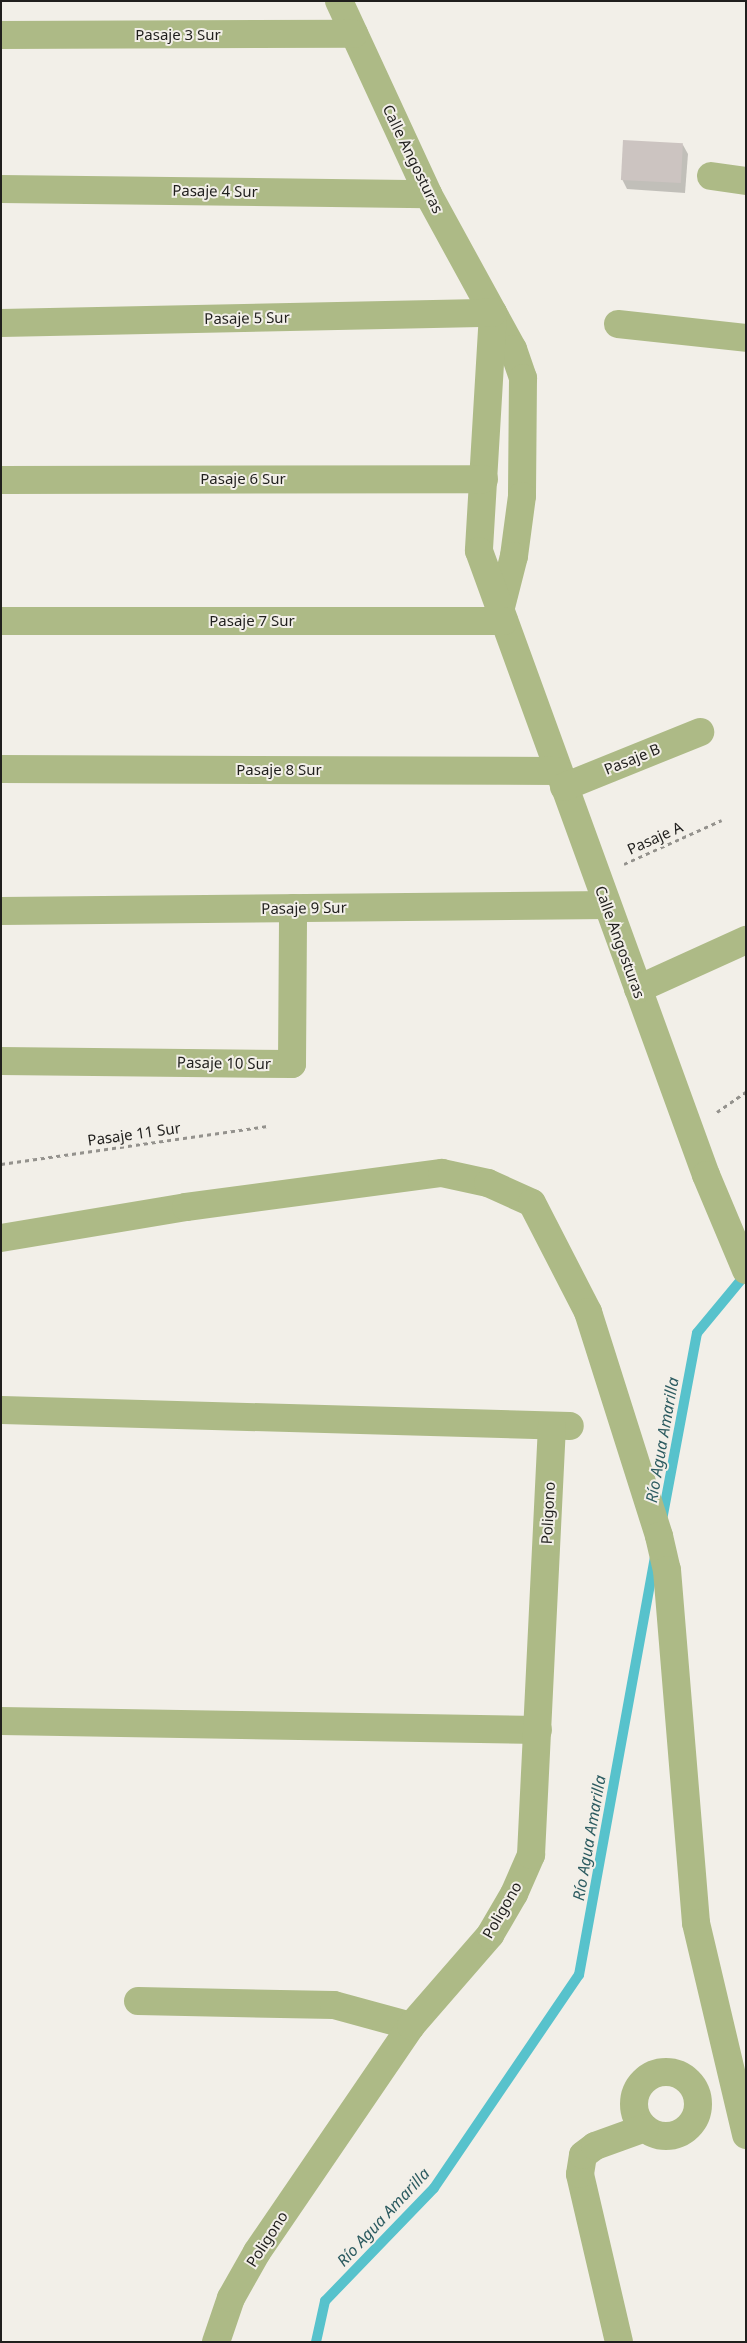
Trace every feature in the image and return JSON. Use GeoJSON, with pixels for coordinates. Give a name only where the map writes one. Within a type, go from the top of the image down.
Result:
{"type":"FeatureCollection","features":[{"type":"Feature","properties":{"kind":"street","name":"Calle Angosturas"},"geometry":{"type":"LineString","coordinates":[[339,1],[428,194],[512,349],[523,378],[522,496],[514,556],[502,616]]}},
{"type":"Feature","properties":{"kind":"street","name":"Pasaje 3 Sur"},"geometry":{"type":"LineString","coordinates":[[1,35],[354,34]]}},
{"type":"Feature","properties":{"kind":"street"},"geometry":{"type":"LineString","coordinates":[[711,176],[746,181]]}},
{"type":"Feature","properties":{"kind":"street","name":"Pasaje 4 Sur"},"geometry":{"type":"LineString","coordinates":[[1,189],[428,194]]}},
{"type":"Feature","properties":{"kind":"street","name":"Calle Angosturas"},"geometry":{"type":"LineString","coordinates":[[493,314],[479,551],[706,1175],[746,1270]]}},
{"type":"Feature","properties":{"kind":"street","name":"Pasaje 5 Sur"},"geometry":{"type":"LineString","coordinates":[[1,323],[493,314]]}},
{"type":"Feature","properties":{"kind":"street"},"geometry":{"type":"LineString","coordinates":[[618,324],[746,338]]}},
{"type":"Feature","properties":{"kind":"street","name":"Pasaje 6 Sur"},"geometry":{"type":"LineString","coordinates":[[1,480],[484,479]]}},
{"type":"Feature","properties":{"kind":"street","name":"Pasaje 7 Sur"},"geometry":{"type":"LineString","coordinates":[[1,621],[502,616]]}},
{"type":"Feature","properties":{"kind":"street","name":"Pasaje B"},"geometry":{"type":"LineString","coordinates":[[561,779],[700,732]]}},
{"type":"Feature","properties":{"kind":"street","name":"Pasaje 8 Sur"},"geometry":{"type":"LineString","coordinates":[[1,769],[561,779]]}},
{"type":"Feature","properties":{"kind":"street","name":"Pasaje 9 Sur"},"geometry":{"type":"LineString","coordinates":[[1,911],[607,905]]}},
{"type":"Feature","properties":{"kind":"street","name":"Pasaje 10 Sur"},"geometry":{"type":"LineString","coordinates":[[1,1061],[292,1064],[293,908]]}},
{"type":"Feature","properties":{"kind":"street"},"geometry":{"type":"LineString","coordinates":[[638,989],[746,940]]}},
{"type":"Feature","properties":{"kind":"street"},"geometry":{"type":"LineString","coordinates":[[1,1238],[186,1207],[442,1173],[488,1182],[532,1203],[588,1312],[659,1536],[667,1570],[696,1923],[746,2135]]}},
{"type":"Feature","properties":{"kind":"street","name":"Poligono"},"geometry":{"type":"LineString","coordinates":[[2,1410],[561,1426],[538,1730],[531,1856],[514,1894],[490,1936],[411,2026],[257,2252],[231,2298],[216,2342]]}},
{"type":"Feature","properties":{"kind":"street"},"geometry":{"type":"LineString","coordinates":[[1,1721],[538,1730]]}},
{"type":"Feature","properties":{"kind":"street"},"geometry":{"type":"LineString","coordinates":[[138,2001],[334,2004],[411,2026]]}},
{"type":"Feature","properties":{"kind":"street"},"geometry":{"type":"LineString","coordinates":[[619,2342],[580,2174],[584,2155],[595,2146],[645,2128]]}},
{"type":"Feature","properties":{"kind":"path","name":"Pasaje A"},"geometry":{"type":"LineString","coordinates":[[596,877],[722,820]]}},
{"type":"Feature","properties":{"kind":"path","name":"Pasaje 11 Sur"},"geometry":{"type":"LineString","coordinates":[[1,1164],[269,1126]]}},
{"type":"Feature","properties":{"kind":"building"},"geometry":{"type":"Polygon","coordinates":[[[623,140],[683,143],[681,183],[621,180],[623,140]]]}},
{"type":"Feature","properties":{"kind":"waterway","name":"Río Agua Amarilla"},"geometry":{"type":"LineString","coordinates":[[662,1520],[697,1333],[746,1274]]}},
{"type":"Feature","properties":{"kind":"waterway","name":"Río Agua Amarilla"},"geometry":{"type":"LineString","coordinates":[[316,2342],[325,2301],[434,2188],[579,1975],[655,1557]]}}]}
